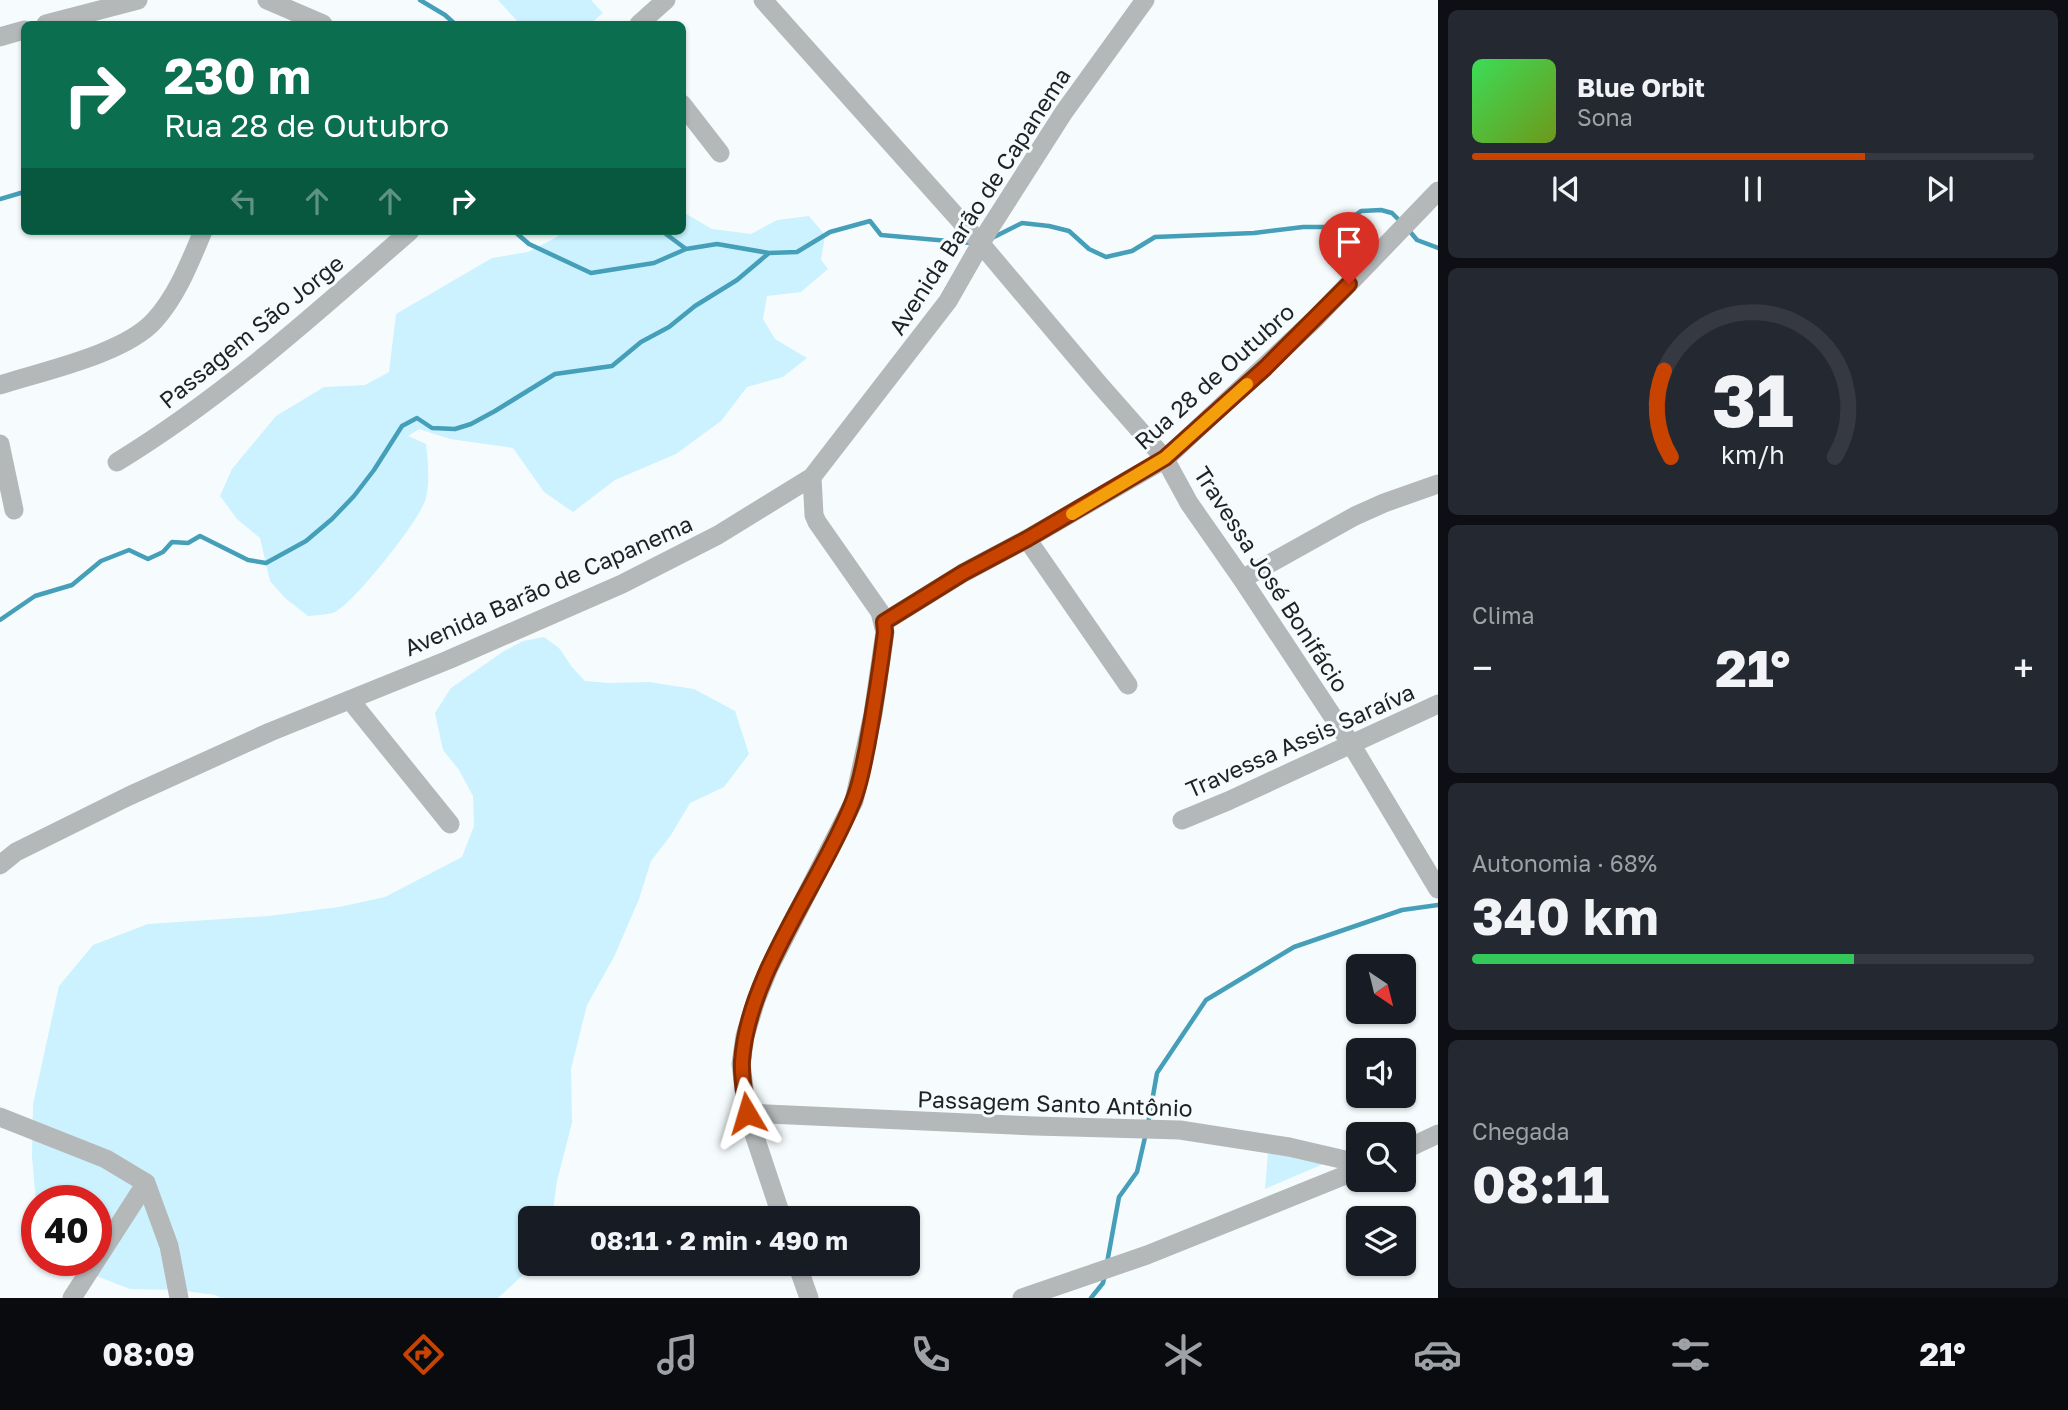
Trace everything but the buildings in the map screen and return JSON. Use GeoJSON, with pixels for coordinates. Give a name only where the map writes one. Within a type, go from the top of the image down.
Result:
{"type":"FeatureCollection","features":[{"type":"Feature","properties":{"kind":"street"},"geometry":{"type":"LineString","coordinates":[[58,21],[138,0]]}},
{"type":"Feature","properties":{"kind":"street"},"geometry":{"type":"LineString","coordinates":[[642,21],[666,0]]}},
{"type":"Feature","properties":{"kind":"street","name":"Travessa José Bonifácio"},"geometry":{"type":"LineString","coordinates":[[763,0],[981,244],[1165,458],[1189,503],[1351,744],[1438,888]]}},
{"type":"Feature","properties":{"kind":"street","name":"Avenida Barão de Capanema"},"geometry":{"type":"LineString","coordinates":[[0,866],[16,852],[129,796],[270,732],[448,660],[622,584],[718,535],[811,477],[948,301],[1064,112],[1145,0]]}},
{"type":"Feature","properties":{"kind":"street"},"geometry":{"type":"LineString","coordinates":[[275,11],[312,21]]}},
{"type":"Feature","properties":{"kind":"street"},"geometry":{"type":"LineString","coordinates":[[0,37],[21,31]]}},
{"type":"Feature","properties":{"kind":"street"},"geometry":{"type":"LineString","coordinates":[[686,109],[720,153]]}},
{"type":"Feature","properties":{"kind":"street","name":"Rua 28 de Outubro"},"geometry":{"type":"LineString","coordinates":[[884,622],[963,573],[1027,539],[1165,458],[1265,368],[1438,191]]}},
{"type":"Feature","properties":{"kind":"street"},"geometry":{"type":"LineString","coordinates":[[0,385],[115,349],[152,323],[187,268],[201,235]]}},
{"type":"Feature","properties":{"kind":"street","name":"Passagem São Jorge"},"geometry":{"type":"LineString","coordinates":[[117,462],[217,394],[304,325],[405,235]]}},
{"type":"Feature","properties":{"kind":"street"},"geometry":{"type":"LineString","coordinates":[[0,444],[9,500]]}},
{"type":"Feature","properties":{"kind":"street"},"geometry":{"type":"LineString","coordinates":[[778,1206],[747,1113],[741,1065],[745,1036],[769,968],[854,801],[873,714],[885,632],[884,622],[875,604],[821,529],[814,515],[811,477]]}},
{"type":"Feature","properties":{"kind":"street"},"geometry":{"type":"LineString","coordinates":[[1242,579],[1355,516],[1438,484]]}},
{"type":"Feature","properties":{"kind":"street"},"geometry":{"type":"LineString","coordinates":[[1027,539],[1128,685]]}},
{"type":"Feature","properties":{"kind":"street"},"geometry":{"type":"LineString","coordinates":[[350,699],[450,824]]}},
{"type":"Feature","properties":{"kind":"street","name":"Travessa Assis Saraíva"},"geometry":{"type":"LineString","coordinates":[[1182,820],[1438,705]]}},
{"type":"Feature","properties":{"kind":"street","name":"Passagem Santo Antônio"},"geometry":{"type":"LineString","coordinates":[[747,1113],[1180,1130],[1289,1147],[1346,1161]]}},
{"type":"Feature","properties":{"kind":"street"},"geometry":{"type":"LineString","coordinates":[[0,1117],[106,1159],[146,1183],[169,1246],[179,1298]]}},
{"type":"Feature","properties":{"kind":"street"},"geometry":{"type":"LineString","coordinates":[[1416,1144],[1438,1134]]}},
{"type":"Feature","properties":{"kind":"street"},"geometry":{"type":"LineString","coordinates":[[1022,1298],[1147,1255],[1346,1175]]}},
{"type":"Feature","properties":{"kind":"street"},"geometry":{"type":"LineString","coordinates":[[72,1298],[146,1183]]}},
{"type":"Feature","properties":{"kind":"street"},"geometry":{"type":"LineString","coordinates":[[801,1276],[809,1298]]}},
{"type":"Feature","properties":{"kind":"shaded area"},"geometry":{"type":"Polygon","coordinates":[[[498,0],[591,0],[603,13],[594,21],[517,21],[498,0]]]}},
{"type":"Feature","properties":{"kind":"shaded area"},"geometry":{"type":"Polygon","coordinates":[[[686,214],[712,229],[751,234],[777,220],[809,216],[825,235],[821,260],[828,269],[801,292],[767,296],[763,319],[775,339],[807,358],[783,377],[747,387],[721,421],[676,454],[615,480],[573,512],[544,492],[513,448],[450,439],[419,429],[408,436],[426,444],[428,478],[426,498],[421,509],[386,560],[357,593],[335,612],[308,616],[285,598],[270,581],[260,538],[237,519],[220,496],[232,469],[276,416],[324,387],[365,385],[389,372],[396,314],[492,258],[528,252],[557,237],[686,235],[686,214]]]}},
{"type":"Feature","properties":{"kind":"shaded area"},"geometry":{"type":"Polygon","coordinates":[[[544,637],[559,648],[585,681],[649,682],[694,689],[735,711],[749,754],[724,787],[690,803],[651,861],[639,899],[614,957],[587,1005],[571,1069],[572,1123],[557,1181],[554,1206],[518,1206],[518,1276],[522,1276],[498,1298],[221,1298],[178,1290],[130,1289],[96,1276],[112,1276],[112,1185],[34,1185],[33,1104],[59,986],[93,945],[148,924],[268,916],[339,907],[385,897],[462,857],[474,826],[473,796],[459,770],[443,750],[435,713],[451,688],[523,641],[544,637]]]}},
{"type":"Feature","properties":{"kind":"shaded area"},"geometry":{"type":"Polygon","coordinates":[[[1268,1152],[1328,1162],[1265,1189],[1268,1152]]]}},
{"type":"Feature","properties":{"kind":"waterway"},"geometry":{"type":"LineString","coordinates":[[420,0],[452,21]]}},
{"type":"Feature","properties":{"kind":"waterway"},"geometry":{"type":"LineString","coordinates":[[0,199],[21,193]]}},
{"type":"Feature","properties":{"kind":"waterway"},"geometry":{"type":"LineString","coordinates":[[992,238],[1022,223],[1049,226],[1069,231],[1089,249],[1106,257],[1132,251],[1155,237],[1329,227],[1342,225],[1361,211],[1381,210],[1392,213],[1401,222]]}},
{"type":"Feature","properties":{"kind":"waterway"},"geometry":{"type":"LineString","coordinates":[[0,620],[35,596],[72,585],[101,561],[129,550],[148,559],[163,552],[172,542],[188,543],[200,536],[248,560],[266,563],[306,541],[332,519],[374,470],[402,426],[417,418],[432,428],[455,429],[495,411],[555,374],[612,366],[641,342],[669,327],[695,306],[737,280],[769,253],[797,252],[830,232],[870,221],[881,235],[971,243]]}},
{"type":"Feature","properties":{"kind":"waterway"},"geometry":{"type":"LineString","coordinates":[[1407,228],[1417,240],[1438,248]]}},
{"type":"Feature","properties":{"kind":"waterway"},"geometry":{"type":"LineString","coordinates":[[519,235],[529,244],[591,273],[654,263],[686,249]]}},
{"type":"Feature","properties":{"kind":"waterway"},"geometry":{"type":"LineString","coordinates":[[667,235],[686,249],[717,244],[769,253]]}},
{"type":"Feature","properties":{"kind":"waterway"},"geometry":{"type":"LineString","coordinates":[[1148,1124],[1157,1073],[1206,1000],[1294,947],[1402,910],[1438,905]]}},
{"type":"Feature","properties":{"kind":"waterway"},"geometry":{"type":"LineString","coordinates":[[1107,1263],[1119,1197],[1137,1172],[1146,1133]]}},
{"type":"Feature","properties":{"kind":"waterway"},"geometry":{"type":"LineString","coordinates":[[1091,1298],[1103,1283],[1105,1275]]}},
{"type":"Feature","properties":{"kind":"slow traffic"},"geometry":{"type":"LineString","coordinates":[[1072,514],[1165,458],[1247,384]]}},
{"type":"Feature","properties":{"kind":"route"},"geometry":{"type":"LineString","coordinates":[[747,1113],[741,1065],[749,1020],[769,968],[854,801],[873,714],[885,632],[884,622],[963,573],[1027,539],[1165,458],[1265,368],[1349,284]]}}]}
